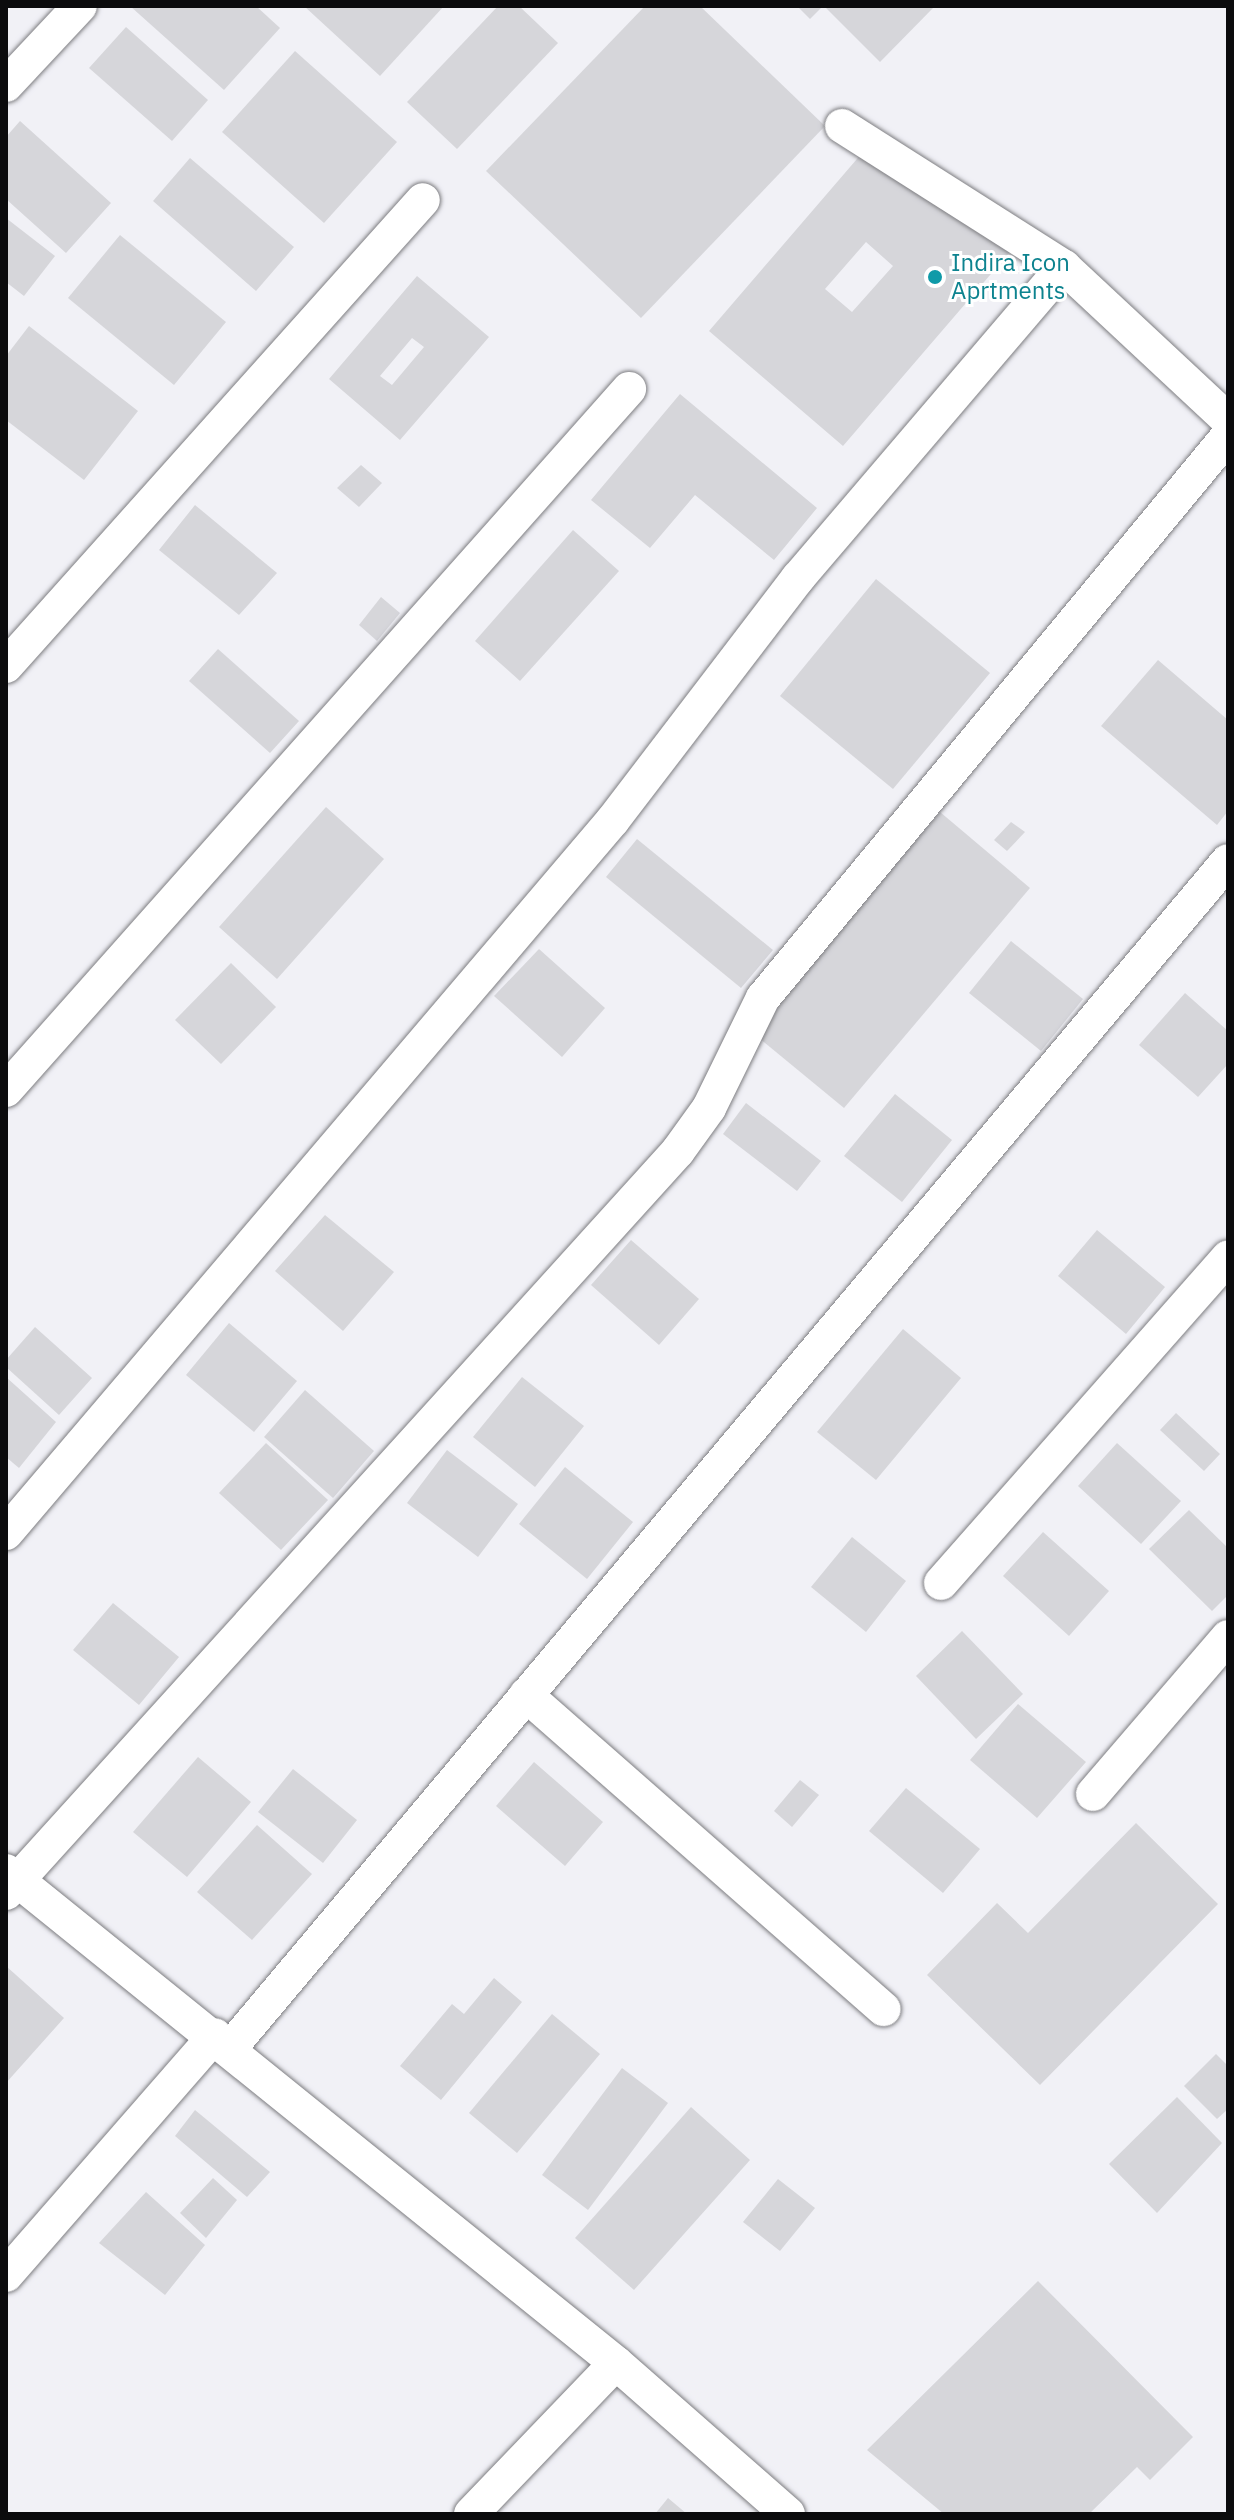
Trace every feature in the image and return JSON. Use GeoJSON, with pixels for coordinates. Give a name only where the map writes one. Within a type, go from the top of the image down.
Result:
{"type":"FeatureCollection","features":[{"type":"Feature","properties":{"kind":"street"},"geometry":{"type":"LineString","coordinates":[[6,85],[80,6]]}},
{"type":"Feature","properties":{"kind":"street"},"geometry":{"type":"LineString","coordinates":[[842,126],[1064,267],[1228,420]]}},
{"type":"Feature","properties":{"kind":"street"},"geometry":{"type":"LineString","coordinates":[[6,666],[423,200]]}},
{"type":"Feature","properties":{"kind":"street"},"geometry":{"type":"LineString","coordinates":[[6,1533],[613,820],[798,578],[1064,267]]}},
{"type":"Feature","properties":{"kind":"street"},"geometry":{"type":"LineString","coordinates":[[6,1090],[629,389]]}},
{"type":"Feature","properties":{"kind":"street"},"geometry":{"type":"LineString","coordinates":[[788,2514],[616,2363],[223,2041],[9,1882],[678,1151],[709,1108],[763,998],[1228,436]]}},
{"type":"Feature","properties":{"kind":"street"},"geometry":{"type":"LineString","coordinates":[[6,2275],[223,2041],[526,1695],[1228,861]]}},
{"type":"Feature","properties":{"kind":"street"},"geometry":{"type":"LineString","coordinates":[[941,1583],[1228,1257]]}},
{"type":"Feature","properties":{"kind":"street"},"geometry":{"type":"LineString","coordinates":[[1093,1794],[1228,1637]]}},
{"type":"Feature","properties":{"kind":"street"},"geometry":{"type":"LineString","coordinates":[[526,1695],[884,2009]]}},
{"type":"Feature","properties":{"kind":"street"},"geometry":{"type":"LineString","coordinates":[[471,2514],[616,2363]]}},
{"type":"Feature","properties":{"kind":"building"},"geometry":{"type":"Polygon","coordinates":[[[130,6],[256,6],[280,28],[224,90],[130,6]]]}},
{"type":"Feature","properties":{"kind":"building"},"geometry":{"type":"Polygon","coordinates":[[[304,6],[444,6],[380,76],[304,6]]]}},
{"type":"Feature","properties":{"kind":"building"},"geometry":{"type":"Polygon","coordinates":[[[498,6],[519,6],[558,43],[457,149],[407,102],[498,6]]]}},
{"type":"Feature","properties":{"kind":"building"},"geometry":{"type":"Polygon","coordinates":[[[645,6],[700,6],[825,126],[641,318],[486,171],[645,6]]]}},
{"type":"Feature","properties":{"kind":"building"},"geometry":{"type":"Polygon","coordinates":[[[797,6],[823,6],[810,19],[797,6]]]}},
{"type":"Feature","properties":{"kind":"building"},"geometry":{"type":"Polygon","coordinates":[[[824,6],[935,6],[880,62],[824,6]]]}},
{"type":"Feature","properties":{"kind":"building"},"geometry":{"type":"Polygon","coordinates":[[[126,27],[208,100],[172,141],[89,68],[126,27]]]}},
{"type":"Feature","properties":{"kind":"building"},"geometry":{"type":"Polygon","coordinates":[[[295,51],[397,142],[324,223],[222,132],[295,51]]]}},
{"type":"Feature","properties":{"kind":"building"},"geometry":{"type":"Polygon","coordinates":[[[20,121],[111,203],[66,253],[6,199],[6,137],[20,121]]]}},
{"type":"Feature","properties":{"kind":"building","name":"Indira Icon Aprtments"},"geometry":{"type":"Polygon","coordinates":[[[881,131],[1015,246],[843,446],[709,331],[881,131]],[[866,242],[825,289],[852,312],[893,266],[866,242]]]}},
{"type":"Feature","properties":{"kind":"building"},"geometry":{"type":"Polygon","coordinates":[[[190,158],[294,247],[256,291],[153,201],[190,158]]]}},
{"type":"Feature","properties":{"kind":"building"},"geometry":{"type":"Polygon","coordinates":[[[6,218],[55,256],[24,296],[6,282],[6,218]]]}},
{"type":"Feature","properties":{"kind":"building"},"geometry":{"type":"Polygon","coordinates":[[[120,235],[226,322],[174,385],[68,298],[120,235]]]}},
{"type":"Feature","properties":{"kind":"building"},"geometry":{"type":"Polygon","coordinates":[[[417,276],[489,337],[400,440],[329,379],[417,276]],[[412,338],[380,376],[392,385],[424,347],[412,338]]]}},
{"type":"Feature","properties":{"kind":"building"},"geometry":{"type":"Polygon","coordinates":[[[29,326],[138,411],[84,480],[6,420],[6,356],[29,326]]]}},
{"type":"Feature","properties":{"kind":"building"},"geometry":{"type":"Polygon","coordinates":[[[680,394],[817,508],[774,560],[695,495],[650,548],[591,500],[680,394]]]}},
{"type":"Feature","properties":{"kind":"building"},"geometry":{"type":"Polygon","coordinates":[[[361,465],[382,483],[359,507],[337,488],[361,465]]]}},
{"type":"Feature","properties":{"kind":"building"},"geometry":{"type":"Polygon","coordinates":[[[195,505],[277,573],[239,615],[159,550],[195,505]]]}},
{"type":"Feature","properties":{"kind":"building"},"geometry":{"type":"Polygon","coordinates":[[[573,530],[619,571],[520,681],[475,641],[573,530]]]}},
{"type":"Feature","properties":{"kind":"building"},"geometry":{"type":"Polygon","coordinates":[[[876,579],[990,673],[893,789],[780,696],[876,579]]]}},
{"type":"Feature","properties":{"kind":"building"},"geometry":{"type":"Polygon","coordinates":[[[381,597],[400,613],[377,641],[359,625],[381,597]]]}},
{"type":"Feature","properties":{"kind":"building"},"geometry":{"type":"Polygon","coordinates":[[[218,649],[299,721],[270,753],[189,681],[218,649]]]}},
{"type":"Feature","properties":{"kind":"building"},"geometry":{"type":"Polygon","coordinates":[[[1158,660],[1228,720],[1228,811],[1217,825],[1101,726],[1158,660]]]}},
{"type":"Feature","properties":{"kind":"building"},"geometry":{"type":"Polygon","coordinates":[[[326,807],[384,859],[277,979],[219,927],[326,807]]]}},
{"type":"Feature","properties":{"kind":"building"},"geometry":{"type":"Polygon","coordinates":[[[940,812],[1030,888],[844,1108],[753,1033],[940,812]]]}},
{"type":"Feature","properties":{"kind":"building"},"geometry":{"type":"Polygon","coordinates":[[[1011,822],[1025,832],[1007,851],[994,840],[1011,822]]]}},
{"type":"Feature","properties":{"kind":"building"},"geometry":{"type":"Polygon","coordinates":[[[637,839],[773,950],[741,988],[606,877],[637,839]]]}},
{"type":"Feature","properties":{"kind":"building"},"geometry":{"type":"Polygon","coordinates":[[[1011,941],[1083,999],[1041,1051],[969,993],[1011,941]]]}},
{"type":"Feature","properties":{"kind":"building"},"geometry":{"type":"Polygon","coordinates":[[[539,949],[605,1008],[562,1057],[494,996],[539,949]]]}},
{"type":"Feature","properties":{"kind":"building"},"geometry":{"type":"Polygon","coordinates":[[[231,963],[276,1007],[221,1064],[175,1020],[231,963]]]}},
{"type":"Feature","properties":{"kind":"building"},"geometry":{"type":"Polygon","coordinates":[[[1185,993],[1228,1031],[1228,1064],[1198,1097],[1139,1045],[1185,993]]]}},
{"type":"Feature","properties":{"kind":"building"},"geometry":{"type":"Polygon","coordinates":[[[895,1094],[952,1140],[902,1202],[844,1156],[895,1094]]]}},
{"type":"Feature","properties":{"kind":"building"},"geometry":{"type":"Polygon","coordinates":[[[746,1103],[821,1161],[797,1191],[723,1134],[746,1103]]]}},
{"type":"Feature","properties":{"kind":"building"},"geometry":{"type":"Polygon","coordinates":[[[325,1215],[394,1272],[343,1331],[275,1271],[325,1215]]]}},
{"type":"Feature","properties":{"kind":"building"},"geometry":{"type":"Polygon","coordinates":[[[1097,1230],[1165,1287],[1126,1334],[1058,1276],[1097,1230]]]}},
{"type":"Feature","properties":{"kind":"building"},"geometry":{"type":"Polygon","coordinates":[[[631,1240],[699,1299],[659,1345],[591,1285],[631,1240]]]}},
{"type":"Feature","properties":{"kind":"building"},"geometry":{"type":"Polygon","coordinates":[[[229,1323],[297,1381],[254,1432],[186,1375],[229,1323]]]}},
{"type":"Feature","properties":{"kind":"building"},"geometry":{"type":"Polygon","coordinates":[[[35,1327],[92,1378],[59,1415],[6,1367],[6,1360],[35,1327]]]}},
{"type":"Feature","properties":{"kind":"building"},"geometry":{"type":"Polygon","coordinates":[[[903,1329],[961,1378],[876,1480],[817,1432],[903,1329]]]}},
{"type":"Feature","properties":{"kind":"building"},"geometry":{"type":"Polygon","coordinates":[[[6,1377],[56,1422],[19,1468],[6,1457],[6,1377]]]}},
{"type":"Feature","properties":{"kind":"building"},"geometry":{"type":"Polygon","coordinates":[[[522,1377],[584,1426],[535,1487],[473,1437],[522,1377]]]}},
{"type":"Feature","properties":{"kind":"building"},"geometry":{"type":"Polygon","coordinates":[[[305,1390],[374,1451],[333,1498],[264,1437],[305,1390]]]}},
{"type":"Feature","properties":{"kind":"building"},"geometry":{"type":"Polygon","coordinates":[[[1176,1413],[1220,1454],[1204,1471],[1160,1430],[1176,1413]]]}},
{"type":"Feature","properties":{"kind":"building"},"geometry":{"type":"Polygon","coordinates":[[[266,1443],[328,1500],[281,1550],[219,1493],[266,1443]]]}},
{"type":"Feature","properties":{"kind":"building"},"geometry":{"type":"Polygon","coordinates":[[[1117,1443],[1181,1501],[1141,1544],[1078,1486],[1117,1443]]]}},
{"type":"Feature","properties":{"kind":"building"},"geometry":{"type":"Polygon","coordinates":[[[447,1450],[518,1504],[478,1557],[407,1503],[447,1450]]]}},
{"type":"Feature","properties":{"kind":"building"},"geometry":{"type":"Polygon","coordinates":[[[565,1467],[633,1522],[587,1579],[519,1524],[565,1467]]]}},
{"type":"Feature","properties":{"kind":"building"},"geometry":{"type":"Polygon","coordinates":[[[1189,1510],[1228,1548],[1228,1595],[1212,1611],[1149,1549],[1189,1510]]]}},
{"type":"Feature","properties":{"kind":"building"},"geometry":{"type":"Polygon","coordinates":[[[1043,1532],[1109,1591],[1069,1636],[1003,1576],[1043,1532]]]}},
{"type":"Feature","properties":{"kind":"building"},"geometry":{"type":"Polygon","coordinates":[[[852,1537],[906,1581],[866,1632],[811,1587],[852,1537]]]}},
{"type":"Feature","properties":{"kind":"building"},"geometry":{"type":"Polygon","coordinates":[[[113,1603],[179,1657],[139,1705],[73,1650],[113,1603]]]}},
{"type":"Feature","properties":{"kind":"building"},"geometry":{"type":"Polygon","coordinates":[[[962,1631],[1023,1694],[976,1739],[916,1676],[962,1631]]]}},
{"type":"Feature","properties":{"kind":"building"},"geometry":{"type":"Polygon","coordinates":[[[1018,1704],[1086,1762],[1037,1818],[970,1760],[1018,1704]]]}},
{"type":"Feature","properties":{"kind":"building"},"geometry":{"type":"Polygon","coordinates":[[[198,1757],[251,1802],[187,1877],[133,1832],[198,1757]]]}},
{"type":"Feature","properties":{"kind":"building"},"geometry":{"type":"Polygon","coordinates":[[[534,1762],[603,1822],[565,1866],[496,1806],[534,1762]]]}},
{"type":"Feature","properties":{"kind":"building"},"geometry":{"type":"Polygon","coordinates":[[[293,1769],[357,1820],[323,1863],[258,1812],[293,1769]]]}},
{"type":"Feature","properties":{"kind":"building"},"geometry":{"type":"Polygon","coordinates":[[[800,1780],[819,1795],[792,1827],[774,1811],[800,1780]]]}},
{"type":"Feature","properties":{"kind":"building"},"geometry":{"type":"Polygon","coordinates":[[[906,1788],[980,1849],[943,1893],[869,1831],[906,1788]]]}},
{"type":"Feature","properties":{"kind":"building"},"geometry":{"type":"Polygon","coordinates":[[[1136,1823],[1218,1904],[1040,2085],[927,1975],[997,1903],[1028,1933],[1136,1823]]]}},
{"type":"Feature","properties":{"kind":"building"},"geometry":{"type":"Polygon","coordinates":[[[257,1825],[312,1874],[252,1940],[197,1892],[257,1825]]]}},
{"type":"Feature","properties":{"kind":"building"},"geometry":{"type":"Polygon","coordinates":[[[6,1966],[64,2018],[6,2083],[6,1966]]]}},
{"type":"Feature","properties":{"kind":"building"},"geometry":{"type":"Polygon","coordinates":[[[494,1978],[522,2002],[441,2100],[400,2066],[452,2004],[464,2014],[494,1978]]]}},
{"type":"Feature","properties":{"kind":"building"},"geometry":{"type":"Polygon","coordinates":[[[552,2014],[600,2054],[517,2153],[469,2113],[552,2014]]]}},
{"type":"Feature","properties":{"kind":"building"},"geometry":{"type":"Polygon","coordinates":[[[1216,2054],[1228,2066],[1228,2109],[1217,2119],[1184,2086],[1216,2054]]]}},
{"type":"Feature","properties":{"kind":"building"},"geometry":{"type":"Polygon","coordinates":[[[622,2068],[668,2103],[588,2210],[542,2175],[622,2068]]]}},
{"type":"Feature","properties":{"kind":"building"},"geometry":{"type":"Polygon","coordinates":[[[1177,2097],[1222,2143],[1157,2213],[1109,2164],[1177,2097]]]}},
{"type":"Feature","properties":{"kind":"building"},"geometry":{"type":"Polygon","coordinates":[[[691,2107],[750,2160],[634,2290],[575,2238],[691,2107]]]}},
{"type":"Feature","properties":{"kind":"building"},"geometry":{"type":"Polygon","coordinates":[[[195,2110],[270,2172],[247,2197],[175,2136],[195,2110]]]}},
{"type":"Feature","properties":{"kind":"building"},"geometry":{"type":"Polygon","coordinates":[[[213,2178],[237,2200],[206,2238],[180,2213],[213,2178]]]}},
{"type":"Feature","properties":{"kind":"building"},"geometry":{"type":"Polygon","coordinates":[[[778,2179],[815,2208],[780,2251],[743,2222],[778,2179]]]}},
{"type":"Feature","properties":{"kind":"building"},"geometry":{"type":"Polygon","coordinates":[[[146,2192],[205,2245],[165,2295],[99,2243],[146,2192]]]}},
{"type":"Feature","properties":{"kind":"building"},"geometry":{"type":"Polygon","coordinates":[[[1038,2281],[1193,2437],[1150,2480],[1137,2467],[1089,2514],[944,2514],[867,2450],[1038,2281]]]}},
{"type":"Feature","properties":{"kind":"building"},"geometry":{"type":"Polygon","coordinates":[[[668,2498],[687,2514],[655,2514],[668,2498]]]}},
{"type":"Feature","properties":{"kind":"place","name":"Indira Icon Aprtments"},"geometry":{"type":"Point","coordinates":[935,277]}}]}
